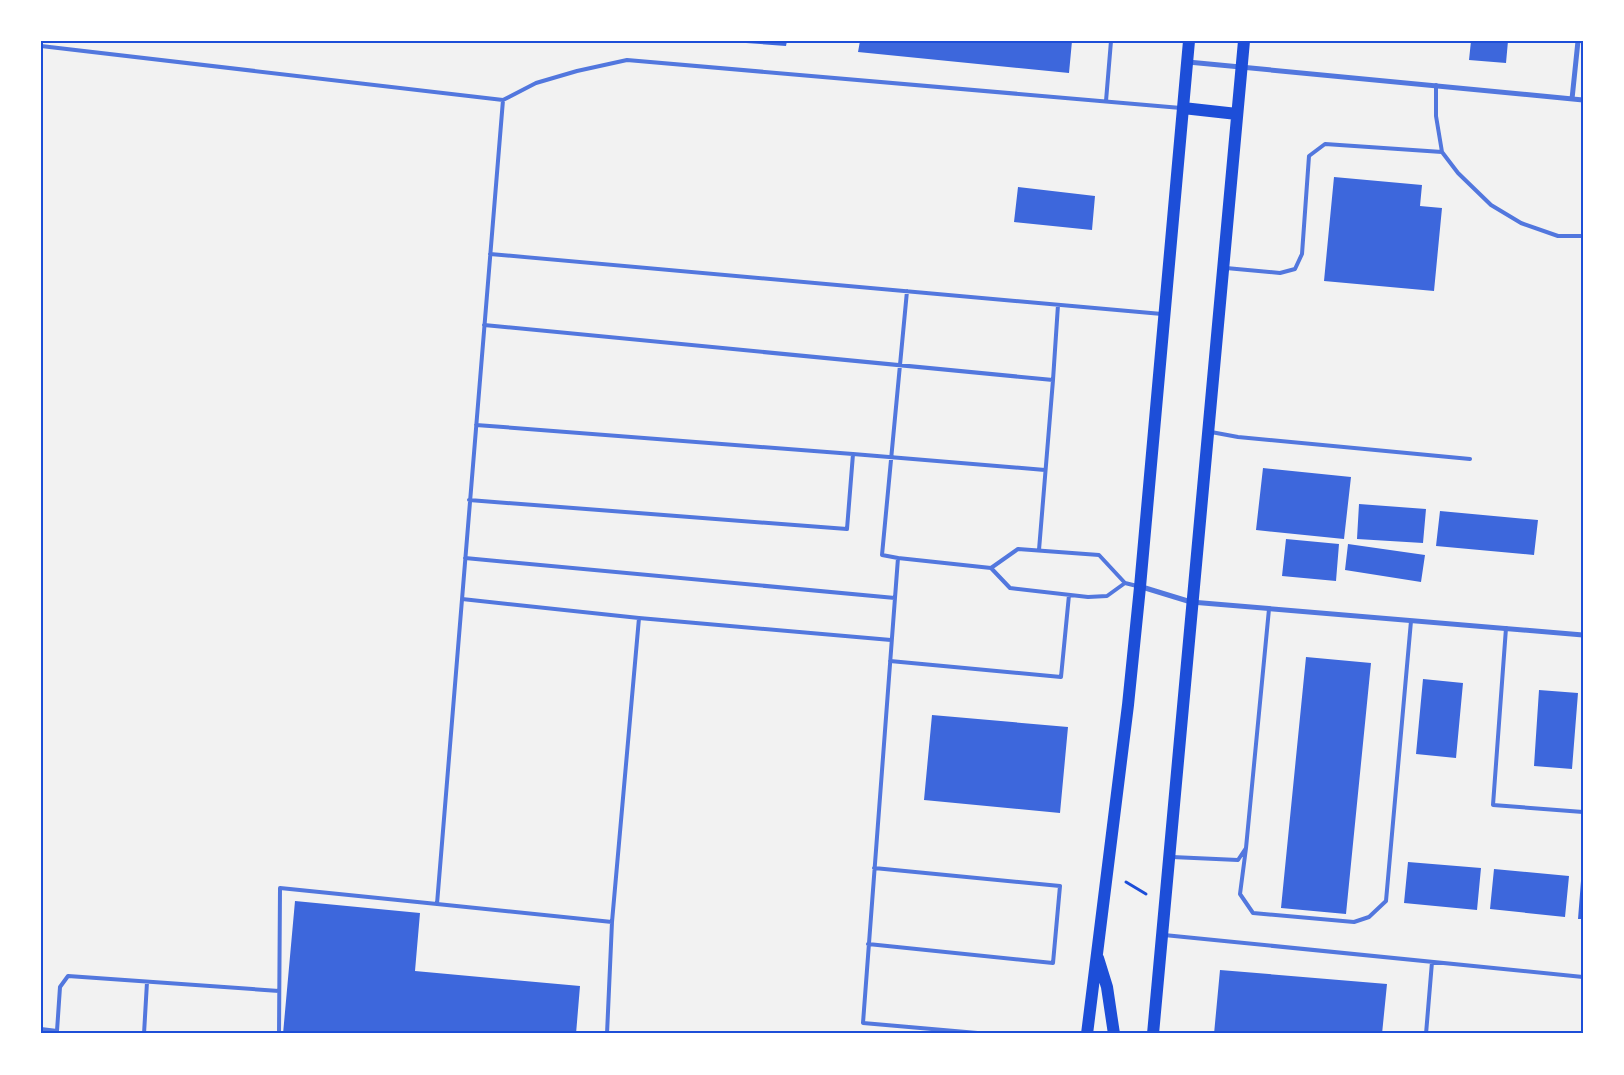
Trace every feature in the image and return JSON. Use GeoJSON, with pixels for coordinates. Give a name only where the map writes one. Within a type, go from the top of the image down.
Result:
{"type":"FeatureCollection","features":[{"type":"Feature","properties":{"kind":"main road"},"geometry":{"type":"LineString","coordinates":[[1087,1034],[1128,705],[1189,41]]}},
{"type":"Feature","properties":{"kind":"main road"},"geometry":{"type":"LineString","coordinates":[[1153,1034],[1191,602],[1209,432],[1244,41]]}},
{"type":"Feature","properties":{"kind":"main road"},"geometry":{"type":"LineString","coordinates":[[1183,108],[1237,114]]}},
{"type":"Feature","properties":{"kind":"main road"},"geometry":{"type":"LineString","coordinates":[[1096,951],[1107,987],[1114,1034]]}},
{"type":"Feature","properties":{"kind":"street"},"geometry":{"type":"LineString","coordinates":[[1572,98],[1578,41]]}},
{"type":"Feature","properties":{"kind":"street"},"geometry":{"type":"LineString","coordinates":[[1187,62],[1583,100]]}},
{"type":"Feature","properties":{"kind":"street"},"geometry":{"type":"LineString","coordinates":[[1140,587],[1191,602],[1583,635]]}},
{"type":"Feature","properties":{"kind":"lane"},"geometry":{"type":"LineString","coordinates":[[1106,101],[1111,41]]}},
{"type":"Feature","properties":{"kind":"lane"},"geometry":{"type":"LineString","coordinates":[[41,46],[502,100],[536,83],[577,71],[627,60],[1183,108]]}},
{"type":"Feature","properties":{"kind":"lane"},"geometry":{"type":"LineString","coordinates":[[1436,85],[1436,116],[1442,152],[1458,173],[1490,205],[1521,223],[1558,236],[1583,236]]}},
{"type":"Feature","properties":{"kind":"lane"},"geometry":{"type":"LineString","coordinates":[[437,904],[502,100]]}},
{"type":"Feature","properties":{"kind":"lane"},"geometry":{"type":"LineString","coordinates":[[1224,267],[1280,273],[1295,270],[1302,254],[1309,156],[1325,144],[1442,152]]}},
{"type":"Feature","properties":{"kind":"lane"},"geometry":{"type":"LineString","coordinates":[[490,254],[1164,314]]}},
{"type":"Feature","properties":{"kind":"lane"},"geometry":{"type":"LineString","coordinates":[[907,291],[893,458],[882,555],[991,568],[1010,588],[1069,595],[1107,596],[1124,583]]}},
{"type":"Feature","properties":{"kind":"lane"},"geometry":{"type":"LineString","coordinates":[[1038,550],[1058,305]]}},
{"type":"Feature","properties":{"kind":"lane"},"geometry":{"type":"LineString","coordinates":[[484,325],[1053,380]]}},
{"type":"Feature","properties":{"kind":"lane"},"geometry":{"type":"LineString","coordinates":[[476,425],[1045,470]]}},
{"type":"Feature","properties":{"kind":"lane"},"geometry":{"type":"LineString","coordinates":[[1209,432],[1238,437],[1470,459]]}},
{"type":"Feature","properties":{"kind":"lane"},"geometry":{"type":"LineString","coordinates":[[470,500],[847,529],[853,454]]}},
{"type":"Feature","properties":{"kind":"lane"},"geometry":{"type":"LineString","coordinates":[[991,568],[1018,549],[1099,555],[1124,583],[1140,587]]}},
{"type":"Feature","properties":{"kind":"lane"},"geometry":{"type":"LineString","coordinates":[[465,558],[895,598]]}},
{"type":"Feature","properties":{"kind":"lane"},"geometry":{"type":"LineString","coordinates":[[898,558],[863,1023],[989,1034]]}},
{"type":"Feature","properties":{"kind":"lane"},"geometry":{"type":"LineString","coordinates":[[890,661],[1061,677],[1069,595]]}},
{"type":"Feature","properties":{"kind":"lane"},"geometry":{"type":"LineString","coordinates":[[462,600],[638,618],[891,640]]}},
{"type":"Feature","properties":{"kind":"lane"},"geometry":{"type":"LineString","coordinates":[[1269,608],[1240,894],[1253,913],[1354,922],[1369,917],[1386,901],[1411,620]]}},
{"type":"Feature","properties":{"kind":"lane"},"geometry":{"type":"LineString","coordinates":[[607,1034],[612,922],[638,618]]}},
{"type":"Feature","properties":{"kind":"lane"},"geometry":{"type":"LineString","coordinates":[[1506,628],[1493,804],[1583,812]]}},
{"type":"Feature","properties":{"kind":"lane"},"geometry":{"type":"LineString","coordinates":[[1169,857],[1238,860],[1246,848]]}},
{"type":"Feature","properties":{"kind":"lane"},"geometry":{"type":"LineString","coordinates":[[868,944],[1053,963],[1060,886],[874,868]]}},
{"type":"Feature","properties":{"kind":"lane"},"geometry":{"type":"LineString","coordinates":[[279,1034],[280,888],[612,922]]}},
{"type":"Feature","properties":{"kind":"lane"},"geometry":{"type":"LineString","coordinates":[[1162,935],[1583,977]]}},
{"type":"Feature","properties":{"kind":"lane"},"geometry":{"type":"LineString","coordinates":[[1426,1034],[1432,962]]}},
{"type":"Feature","properties":{"kind":"lane"},"geometry":{"type":"LineString","coordinates":[[41,1029],[57,1032],[60,987],[68,976],[279,992]]}},
{"type":"Feature","properties":{"kind":"lane"},"geometry":{"type":"LineString","coordinates":[[144,1034],[147,982]]}},
{"type":"Feature","properties":{"kind":"path"},"geometry":{"type":"LineString","coordinates":[[1123,880],[1148,896]]}},
{"type":"Feature","properties":{"kind":"building"},"geometry":{"type":"Polygon","coordinates":[[[746,41],[787,41],[786,46],[746,43],[746,41]]]}},
{"type":"Feature","properties":{"kind":"building"},"geometry":{"type":"Polygon","coordinates":[[[860,41],[1072,41],[1069,73],[858,52],[860,41]]]}},
{"type":"Feature","properties":{"kind":"building"},"geometry":{"type":"Polygon","coordinates":[[[1471,41],[1508,41],[1506,63],[1469,60],[1471,41]]]}},
{"type":"Feature","properties":{"kind":"building"},"geometry":{"type":"Polygon","coordinates":[[[1334,177],[1422,185],[1420,206],[1442,208],[1434,291],[1324,281],[1334,177]]]}},
{"type":"Feature","properties":{"kind":"building"},"geometry":{"type":"Polygon","coordinates":[[[1018,187],[1095,196],[1092,230],[1014,222],[1018,187]]]}},
{"type":"Feature","properties":{"kind":"building"},"geometry":{"type":"Polygon","coordinates":[[[1263,468],[1351,477],[1344,539],[1256,530],[1263,468]]]}},
{"type":"Feature","properties":{"kind":"building"},"geometry":{"type":"Polygon","coordinates":[[[1359,504],[1426,509],[1423,543],[1357,539],[1359,504]]]}},
{"type":"Feature","properties":{"kind":"building"},"geometry":{"type":"Polygon","coordinates":[[[1440,511],[1538,520],[1534,555],[1436,546],[1440,511]]]}},
{"type":"Feature","properties":{"kind":"building"},"geometry":{"type":"Polygon","coordinates":[[[1286,539],[1339,544],[1336,581],[1282,576],[1286,539]]]}},
{"type":"Feature","properties":{"kind":"building"},"geometry":{"type":"Polygon","coordinates":[[[1348,544],[1425,555],[1421,582],[1345,570],[1348,544]]]}},
{"type":"Feature","properties":{"kind":"building"},"geometry":{"type":"Polygon","coordinates":[[[1306,657],[1371,663],[1346,914],[1281,908],[1306,657]]]}},
{"type":"Feature","properties":{"kind":"building"},"geometry":{"type":"Polygon","coordinates":[[[1423,679],[1463,683],[1456,758],[1416,754],[1423,679]]]}},
{"type":"Feature","properties":{"kind":"building"},"geometry":{"type":"Polygon","coordinates":[[[1539,690],[1578,693],[1572,769],[1534,766],[1539,690]]]}},
{"type":"Feature","properties":{"kind":"building"},"geometry":{"type":"Polygon","coordinates":[[[932,715],[1068,727],[1060,813],[924,800],[932,715]]]}},
{"type":"Feature","properties":{"kind":"building"},"geometry":{"type":"Polygon","coordinates":[[[1408,862],[1481,868],[1477,910],[1404,903],[1408,862]]]}},
{"type":"Feature","properties":{"kind":"building"},"geometry":{"type":"Polygon","coordinates":[[[1494,869],[1569,876],[1565,917],[1490,909],[1494,869]]]}},
{"type":"Feature","properties":{"kind":"building"},"geometry":{"type":"Polygon","coordinates":[[[1581,881],[1583,881],[1583,919],[1578,919],[1581,881]]]}},
{"type":"Feature","properties":{"kind":"building"},"geometry":{"type":"Polygon","coordinates":[[[295,901],[420,913],[415,971],[580,986],[576,1034],[283,1034],[295,901]]]}},
{"type":"Feature","properties":{"kind":"building"},"geometry":{"type":"Polygon","coordinates":[[[1220,970],[1387,984],[1382,1034],[1214,1034],[1220,970]]]}}]}
